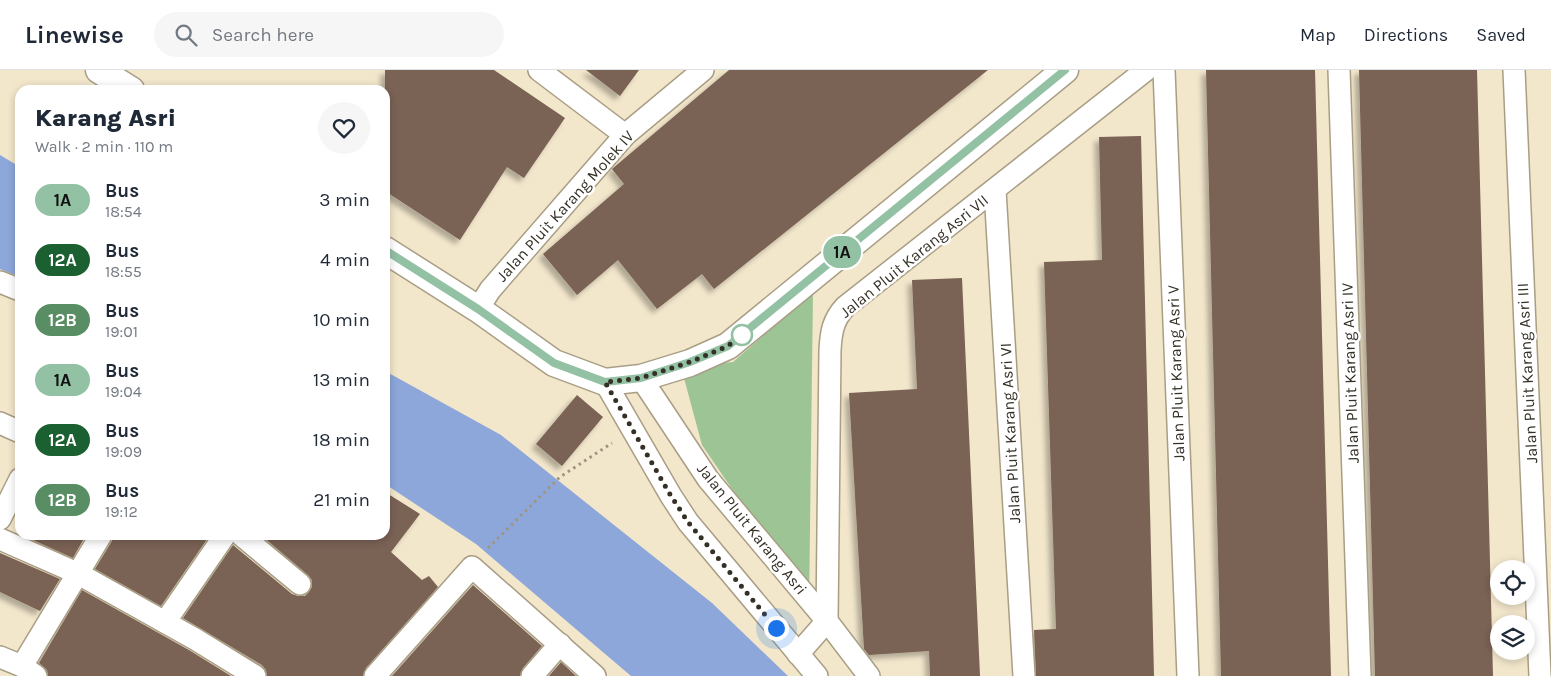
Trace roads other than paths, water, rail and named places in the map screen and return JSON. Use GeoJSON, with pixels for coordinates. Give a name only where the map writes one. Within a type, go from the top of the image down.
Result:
{"type":"FeatureCollection","features":[{"type":"Feature","properties":{"kind":"street"},"geometry":{"type":"LineString","coordinates":[[100,70],[123,85]]}},
{"type":"Feature","properties":{"kind":"street"},"geometry":{"type":"LineString","coordinates":[[539,70],[625,135]]}},
{"type":"Feature","properties":{"kind":"street","name":"Jalan Pluit Karang Molek IV"},"geometry":{"type":"LineString","coordinates":[[478,309],[490,290],[625,135],[703,70]]}},
{"type":"Feature","properties":{"kind":"street"},"geometry":{"type":"LineString","coordinates":[[390,253],[478,309],[554,363],[605,382],[641,378],[690,362],[728,346],[1065,70]]}},
{"type":"Feature","properties":{"kind":"street","name":"Jalan Pluit Karang Asri VII"},"geometry":{"type":"LineString","coordinates":[[827,621],[831,331],[838,315],[1146,70]]}},
{"type":"Feature","properties":{"kind":"street","name":"Jalan Pluit Karang Asri V"},"geometry":{"type":"LineString","coordinates":[[1164,70],[1188,676]]}},
{"type":"Feature","properties":{"kind":"street","name":"Jalan Pluit Karang Asri IV"},"geometry":{"type":"LineString","coordinates":[[1339,70],[1360,676]]}},
{"type":"Feature","properties":{"kind":"street","name":"Jalan Pluit Karang Asri III"},"geometry":{"type":"LineString","coordinates":[[1514,70],[1540,676]]}},
{"type":"Feature","properties":{"kind":"street","name":"Jalan Pluit Karang Asri VI"},"geometry":{"type":"LineString","coordinates":[[995,190],[1024,676]]}},
{"type":"Feature","properties":{"kind":"street"},"geometry":{"type":"LineString","coordinates":[[0,282],[15,288]]}},
{"type":"Feature","properties":{"kind":"street","name":"Jalan Pluit Karang Asri"},"geometry":{"type":"LineString","coordinates":[[641,378],[708,478],[827,621],[869,676]]}},
{"type":"Feature","properties":{"kind":"street"},"geometry":{"type":"LineString","coordinates":[[605,382],[666,488],[688,522],[818,676]]}},
{"type":"Feature","properties":{"kind":"street"},"geometry":{"type":"LineString","coordinates":[[0,423],[15,430]]}},
{"type":"Feature","properties":{"kind":"street"},"geometry":{"type":"LineString","coordinates":[[0,518],[15,489]]}},
{"type":"Feature","properties":{"kind":"street"},"geometry":{"type":"LineString","coordinates":[[0,539],[77,573],[195,639],[255,676]]}},
{"type":"Feature","properties":{"kind":"street"},"geometry":{"type":"LineString","coordinates":[[0,657],[29,671],[77,573],[98,540]]}},
{"type":"Feature","properties":{"kind":"street"},"geometry":{"type":"LineString","coordinates":[[165,622],[222,540]]}},
{"type":"Feature","properties":{"kind":"street"},"geometry":{"type":"LineString","coordinates":[[247,540],[300,584]]}},
{"type":"Feature","properties":{"kind":"street"},"geometry":{"type":"LineString","coordinates":[[375,676],[472,567],[595,676]]}},
{"type":"Feature","properties":{"kind":"street"},"geometry":{"type":"LineString","coordinates":[[798,654],[827,621]]}},
{"type":"Feature","properties":{"kind":"street"},"geometry":{"type":"LineString","coordinates":[[532,676],[560,644]]}},
{"type":"Feature","properties":{"kind":"water"},"geometry":{"type":"Polygon","coordinates":[[[0,155],[15,164],[15,275],[0,269],[0,155]]]}},
{"type":"Feature","properties":{"kind":"water"},"geometry":{"type":"Polygon","coordinates":[[[390,374],[501,435],[712,603],[788,676],[631,676],[476,544],[390,487],[390,374]]]}}]}
